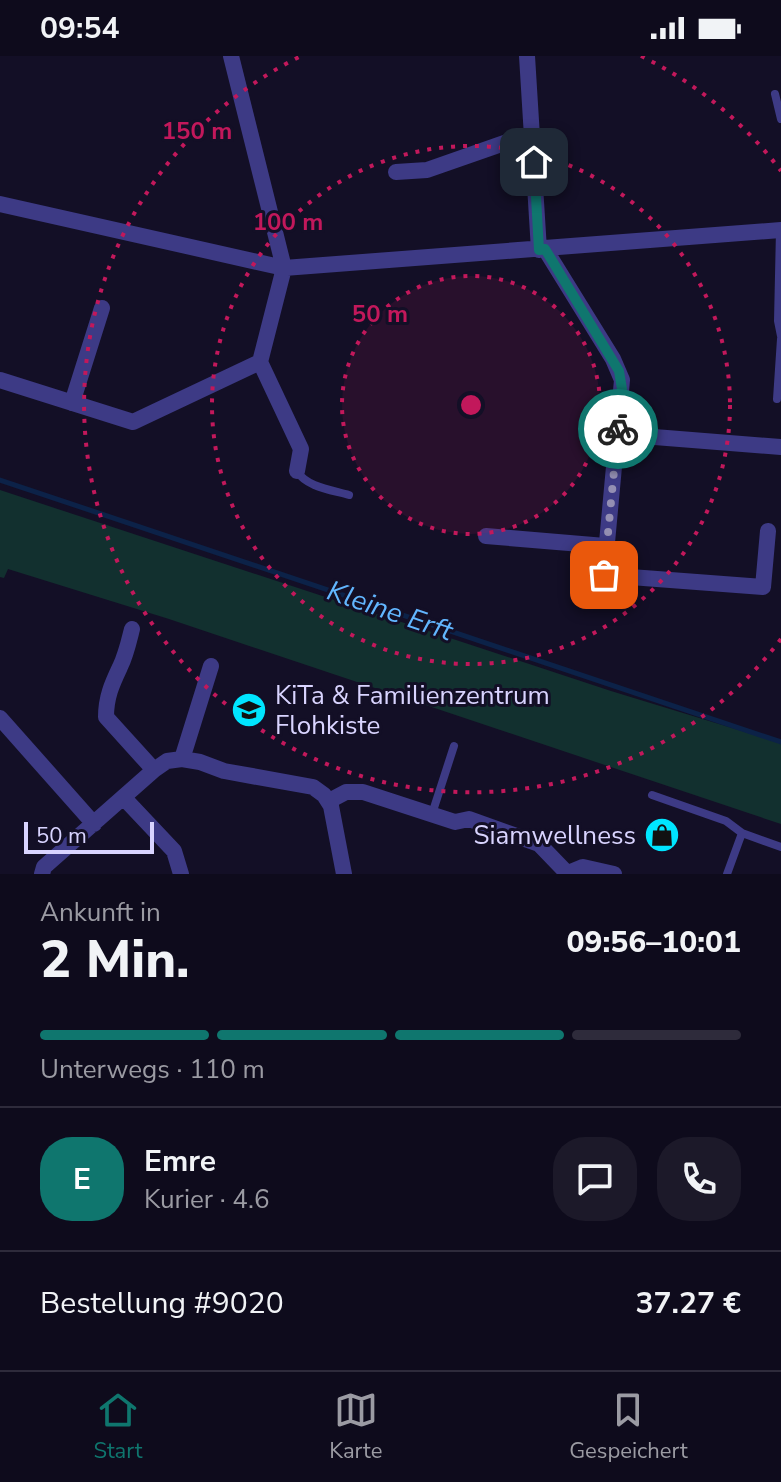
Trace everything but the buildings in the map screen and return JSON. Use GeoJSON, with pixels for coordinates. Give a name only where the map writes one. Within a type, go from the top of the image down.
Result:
{"type":"FeatureCollection","features":[{"type":"Feature","properties":{"kind":"street"},"geometry":{"type":"LineString","coordinates":[[231,56],[284,268],[260,362],[301,449],[297,471]]}},
{"type":"Feature","properties":{"kind":"street"},"geometry":{"type":"LineString","coordinates":[[527,56],[542,249],[619,371],[622,389],[604,575],[763,587],[768,531]]}},
{"type":"Feature","properties":{"kind":"street"},"geometry":{"type":"LineString","coordinates":[[396,172],[427,170],[533,133]]}},
{"type":"Feature","properties":{"kind":"street"},"geometry":{"type":"LineString","coordinates":[[0,204],[284,268],[780,230]]}},
{"type":"Feature","properties":{"kind":"street"},"geometry":{"type":"LineString","coordinates":[[72,403],[102,308]]}},
{"type":"Feature","properties":{"kind":"street"},"geometry":{"type":"LineString","coordinates":[[0,380],[133,422],[260,362]]}},
{"type":"Feature","properties":{"kind":"street"},"geometry":{"type":"LineString","coordinates":[[617,434],[781,447]]}},
{"type":"Feature","properties":{"kind":"street"},"geometry":{"type":"LineString","coordinates":[[486,536],[605,546]]}},
{"type":"Feature","properties":{"kind":"street"},"geometry":{"type":"LineString","coordinates":[[132,629],[106,701],[106,717],[154,770]]}},
{"type":"Feature","properties":{"kind":"street"},"geometry":{"type":"LineString","coordinates":[[182,759],[211,666]]}},
{"type":"Feature","properties":{"kind":"street"},"geometry":{"type":"LineString","coordinates":[[0,718],[94,824]]}},
{"type":"Feature","properties":{"kind":"street"},"geometry":{"type":"LineString","coordinates":[[42,874],[44,867],[154,770],[167,761],[182,759],[224,771],[313,787],[329,801],[344,874]]}},
{"type":"Feature","properties":{"kind":"street"},"geometry":{"type":"LineString","coordinates":[[329,801],[346,792],[363,792],[455,822],[469,819],[539,844],[567,874],[583,867],[614,874]]}},
{"type":"Feature","properties":{"kind":"street"},"geometry":{"type":"LineString","coordinates":[[124,798],[174,851],[181,874]]}},
{"type":"Feature","properties":{"kind":"lane"},"geometry":{"type":"LineString","coordinates":[[775,94],[781,119]]}},
{"type":"Feature","properties":{"kind":"lane"},"geometry":{"type":"LineString","coordinates":[[777,399],[781,338],[778,321],[780,230]]}},
{"type":"Feature","properties":{"kind":"lane"},"geometry":{"type":"LineString","coordinates":[[297,471],[301,478],[314,485],[349,495]]}},
{"type":"Feature","properties":{"kind":"lane"},"geometry":{"type":"LineString","coordinates":[[431,815],[454,746]]}},
{"type":"Feature","properties":{"kind":"lane"},"geometry":{"type":"LineString","coordinates":[[652,795],[726,821],[742,833],[781,847]]}},
{"type":"Feature","properties":{"kind":"lane"},"geometry":{"type":"LineString","coordinates":[[727,874],[742,833]]}},
{"type":"Feature","properties":{"kind":"green space"},"geometry":{"type":"Polygon","coordinates":[[[0,490],[611,691],[781,743],[781,824],[169,619],[8,569],[4,578],[0,577],[0,490]]]}},
{"type":"Feature","properties":{"kind":"waterway","name":"Kleine Erft"},"geometry":{"type":"LineString","coordinates":[[0,480],[781,742]]}},
{"type":"Feature","properties":{"kind":"way so far"},"geometry":{"type":"LineString","coordinates":[[604,575],[618,429]]}},
{"type":"Feature","properties":{"kind":"place","name":"KiTa & Familienzentrum Flohkiste"},"geometry":{"type":"Point","coordinates":[249,710]}},
{"type":"Feature","properties":{"kind":"place","name":"Siamwellness"},"geometry":{"type":"Point","coordinates":[662,835]}},
{"type":"Feature","properties":{"kind":"route"},"geometry":{"type":"LineString","coordinates":[[534,162],[539,250],[545,249],[619,371],[622,389],[618,429]]}}]}
